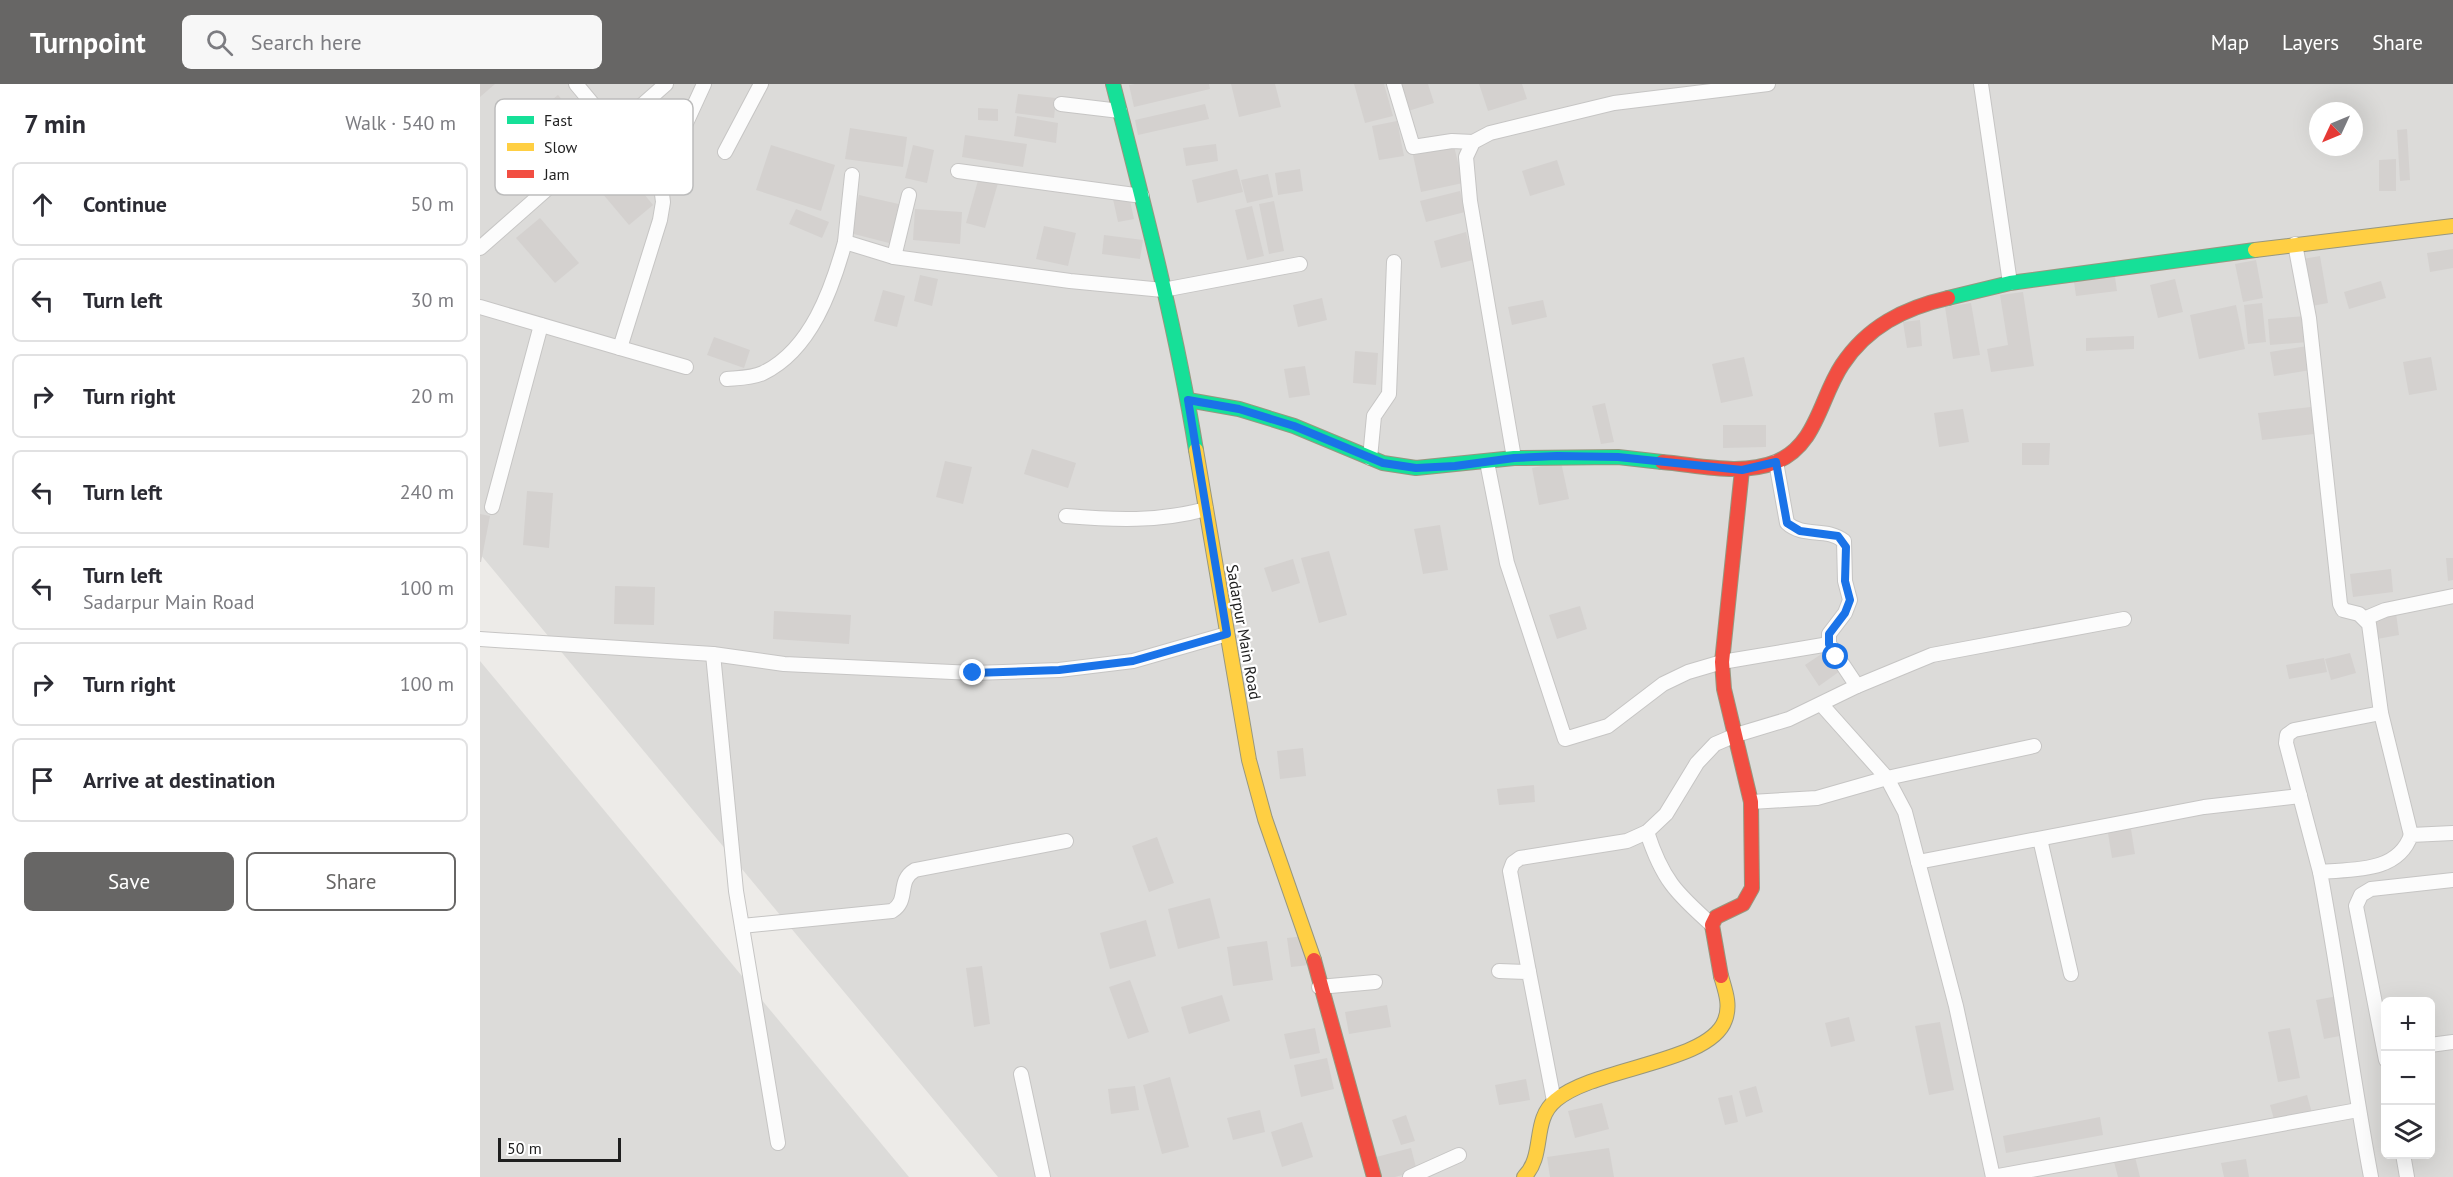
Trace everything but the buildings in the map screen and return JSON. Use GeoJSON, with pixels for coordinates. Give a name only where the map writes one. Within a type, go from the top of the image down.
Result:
{"type":"FeatureCollection","features":[{"type":"Feature","properties":{"kind":"street"},"geometry":{"type":"LineString","coordinates":[[576,84],[588,99]]}},
{"type":"Feature","properties":{"kind":"street"},"geometry":{"type":"LineString","coordinates":[[650,99],[666,84]]}},
{"type":"Feature","properties":{"kind":"street"},"geometry":{"type":"LineString","coordinates":[[693,108],[704,84]]}},
{"type":"Feature","properties":{"kind":"street"},"geometry":{"type":"LineString","coordinates":[[725,152],[761,84]]}},
{"type":"Feature","properties":{"kind":"street","name":"Sadarpur Main Road"},"geometry":{"type":"LineString","coordinates":[[1113,84],[1142,196],[1188,400],[1249,760],[1265,819],[1308,940],[1319,987],[1374,1177]]}},
{"type":"Feature","properties":{"kind":"street"},"geometry":{"type":"LineString","coordinates":[[1394,84],[1413,147],[1452,141],[1473,142],[1490,133],[1614,104],[1768,84]]}},
{"type":"Feature","properties":{"kind":"street"},"geometry":{"type":"LineString","coordinates":[[1981,84],[2010,283]]}},
{"type":"Feature","properties":{"kind":"street"},"geometry":{"type":"LineString","coordinates":[[1061,104],[1120,111]]}},
{"type":"Feature","properties":{"kind":"street"},"geometry":{"type":"LineString","coordinates":[[1473,142],[1466,157],[1470,201],[1514,458]]}},
{"type":"Feature","properties":{"kind":"street"},"geometry":{"type":"LineString","coordinates":[[958,171],[1142,196]]}},
{"type":"Feature","properties":{"kind":"street"},"geometry":{"type":"LineString","coordinates":[[727,379],[761,374],[784,361],[810,328],[834,283],[845,242],[852,176]]}},
{"type":"Feature","properties":{"kind":"street"},"geometry":{"type":"LineString","coordinates":[[480,248],[541,195]]}},
{"type":"Feature","properties":{"kind":"street"},"geometry":{"type":"LineString","coordinates":[[620,348],[660,220],[663,195]]}},
{"type":"Feature","properties":{"kind":"street"},"geometry":{"type":"LineString","coordinates":[[894,257],[909,195]]}},
{"type":"Feature","properties":{"kind":"street"},"geometry":{"type":"LineString","coordinates":[[1188,400],[1239,409],[1294,426],[1383,463],[1416,468],[1514,458],[1618,457],[1742,470],[1776,462],[1794,451],[1810,433],[1841,366],[1864,338],[1887,320],[1923,304],[2010,283],[2295,244],[2453,226]]}},
{"type":"Feature","properties":{"kind":"street"},"geometry":{"type":"LineString","coordinates":[[845,242],[894,257],[1070,281],[1163,290],[1300,264]]}},
{"type":"Feature","properties":{"kind":"street"},"geometry":{"type":"LineString","coordinates":[[2295,244],[2309,318],[2340,604],[2348,614],[2366,618],[2385,610],[2453,596]]}},
{"type":"Feature","properties":{"kind":"street"},"geometry":{"type":"LineString","coordinates":[[1370,458],[1374,416],[1389,394],[1394,262]]}},
{"type":"Feature","properties":{"kind":"street"},"geometry":{"type":"LineString","coordinates":[[480,307],[686,367]]}},
{"type":"Feature","properties":{"kind":"street"},"geometry":{"type":"LineString","coordinates":[[492,507],[541,325]]}},
{"type":"Feature","properties":{"kind":"street"},"geometry":{"type":"LineString","coordinates":[[1487,462],[1507,563],[1565,739],[1608,726],[1663,684],[1688,672],[1722,662],[1829,644]]}},
{"type":"Feature","properties":{"kind":"street"},"geometry":{"type":"LineString","coordinates":[[1776,462],[1787,523],[1800,531],[1838,536],[1846,547],[1845,581],[1850,600],[1845,613],[1829,634],[1829,644],[1857,686]]}},
{"type":"Feature","properties":{"kind":"street"},"geometry":{"type":"LineString","coordinates":[[1712,925],[1716,917],[1741,908],[1749,900],[1752,888],[1751,802],[1724,689],[1722,662],[1742,470]]}},
{"type":"Feature","properties":{"kind":"street"},"geometry":{"type":"LineString","coordinates":[[1066,516],[1146,520],[1177,517],[1206,509]]}},
{"type":"Feature","properties":{"kind":"street"},"geometry":{"type":"LineString","coordinates":[[2320,872],[2380,866],[2398,858],[2407,848],[2411,835],[2381,713],[2369,624],[2366,618]]}},
{"type":"Feature","properties":{"kind":"street"},"geometry":{"type":"LineString","coordinates":[[1554,1101],[1510,871],[1513,863],[1520,858],[1627,841],[1647,832],[1666,814],[1697,763],[1715,744],[1736,735],[1765,728],[1857,686],[1946,650],[2124,619]]}},
{"type":"Feature","properties":{"kind":"street"},"geometry":{"type":"LineString","coordinates":[[480,639],[713,654],[784,664],[973,673],[1059,670],[1133,661],[1227,634]]}},
{"type":"Feature","properties":{"kind":"street"},"geometry":{"type":"LineString","coordinates":[[713,654],[736,891],[778,1143]]}},
{"type":"Feature","properties":{"kind":"street"},"geometry":{"type":"LineString","coordinates":[[1821,704],[1887,778],[1905,812],[1956,1006],[1993,1177],[2358,1110]]}},
{"type":"Feature","properties":{"kind":"street"},"geometry":{"type":"LineString","coordinates":[[2371,1177],[2358,1110],[2340,980],[2320,872],[2286,743],[2287,735],[2294,730],[2381,713]]}},
{"type":"Feature","properties":{"kind":"street"},"geometry":{"type":"LineString","coordinates":[[1751,802],[1817,798],[1887,778],[2034,746]]}},
{"type":"Feature","properties":{"kind":"street"},"geometry":{"type":"LineString","coordinates":[[1918,862],[2204,807],[2300,796]]}},
{"type":"Feature","properties":{"kind":"street"},"geometry":{"type":"LineString","coordinates":[[1524,1177],[1532,1171],[1537,1160],[1539,1125],[1544,1113],[1554,1101],[1569,1092],[1624,1069],[1700,1047],[1717,1034],[1726,1022],[1728,1006],[1712,925],[1668,882],[1656,860],[1647,832]]}},
{"type":"Feature","properties":{"kind":"street"},"geometry":{"type":"LineString","coordinates":[[2411,835],[2453,832]]}},
{"type":"Feature","properties":{"kind":"street"},"geometry":{"type":"LineString","coordinates":[[2040,839],[2071,974]]}},
{"type":"Feature","properties":{"kind":"street"},"geometry":{"type":"LineString","coordinates":[[741,926],[892,911],[900,906],[903,897],[903,882],[907,875],[915,870],[1066,842]]}},
{"type":"Feature","properties":{"kind":"street"},"geometry":{"type":"LineString","coordinates":[[2384,1051],[2356,906],[2361,895],[2371,890],[2453,880]]}},
{"type":"Feature","properties":{"kind":"street"},"geometry":{"type":"LineString","coordinates":[[1499,971],[1529,972]]}},
{"type":"Feature","properties":{"kind":"street"},"geometry":{"type":"LineString","coordinates":[[1319,987],[1376,982]]}},
{"type":"Feature","properties":{"kind":"street"},"geometry":{"type":"LineString","coordinates":[[2435,1044],[2453,1042]]}},
{"type":"Feature","properties":{"kind":"street"},"geometry":{"type":"LineString","coordinates":[[1021,1074],[1043,1177]]}},
{"type":"Feature","properties":{"kind":"street"},"geometry":{"type":"LineString","coordinates":[[1410,1177],[1459,1155]]}},
{"type":"Feature","properties":{"kind":"street"},"geometry":{"type":"LineString","coordinates":[[2404,1159],[2408,1177]]}},
{"type":"Feature","properties":{"kind":"shaded area"},"geometry":{"type":"Polygon","coordinates":[[[480,84],[2453,84],[2453,1177],[998,1177],[480,554],[480,84]]]}},
{"type":"Feature","properties":{"kind":"shaded area"},"geometry":{"type":"Polygon","coordinates":[[[480,661],[909,1177],[480,1177],[480,661]]]}},
{"type":"Feature","properties":{"kind":"traffic: fast"},"geometry":{"type":"LineString","coordinates":[[1113,84],[1169,312],[1196,450]]}},
{"type":"Feature","properties":{"kind":"traffic: fast"},"geometry":{"type":"LineString","coordinates":[[1948,298],[2010,283],[2255,250]]}},
{"type":"Feature","properties":{"kind":"traffic: fast"},"geometry":{"type":"LineString","coordinates":[[1188,400],[1239,409],[1294,426],[1383,463],[1416,468],[1514,458],[1618,457],[1662,462]]}},
{"type":"Feature","properties":{"kind":"traffic: slow"},"geometry":{"type":"LineString","coordinates":[[2255,250],[2453,226]]}},
{"type":"Feature","properties":{"kind":"traffic: slow"},"geometry":{"type":"LineString","coordinates":[[1196,450],[1249,760],[1265,819],[1314,960]]}},
{"type":"Feature","properties":{"kind":"traffic: slow"},"geometry":{"type":"LineString","coordinates":[[1524,1177],[1535,1158],[1544,1117],[1548,1108],[1556,1100],[1574,1089],[1597,1080],[1675,1056],[1698,1046],[1715,1034],[1727,1014],[1727,998],[1721,976]]}},
{"type":"Feature","properties":{"kind":"traffic: jam"},"geometry":{"type":"LineString","coordinates":[[1662,462],[1734,469],[1763,466],[1790,454],[1809,433],[1842,365],[1863,340],[1888,321],[1916,307],[1948,298]]}},
{"type":"Feature","properties":{"kind":"traffic: jam"},"geometry":{"type":"LineString","coordinates":[[1721,976],[1712,925],[1716,917],[1743,904],[1752,888],[1751,802],[1724,689],[1722,662],[1742,470]]}},
{"type":"Feature","properties":{"kind":"traffic: jam"},"geometry":{"type":"LineString","coordinates":[[1314,960],[1374,1177]]}},
{"type":"Feature","properties":{"kind":"route"},"geometry":{"type":"LineString","coordinates":[[973,673],[1059,670],[1133,661],[1227,634],[1188,400],[1239,409],[1294,426],[1383,463],[1416,468],[1557,456],[1618,457],[1742,470],[1776,462],[1787,523],[1793,529],[1800,531],[1838,536],[1844,541],[1846,547],[1845,581],[1850,600],[1849,606],[1829,634],[1829,644],[1836,657]]}}]}
